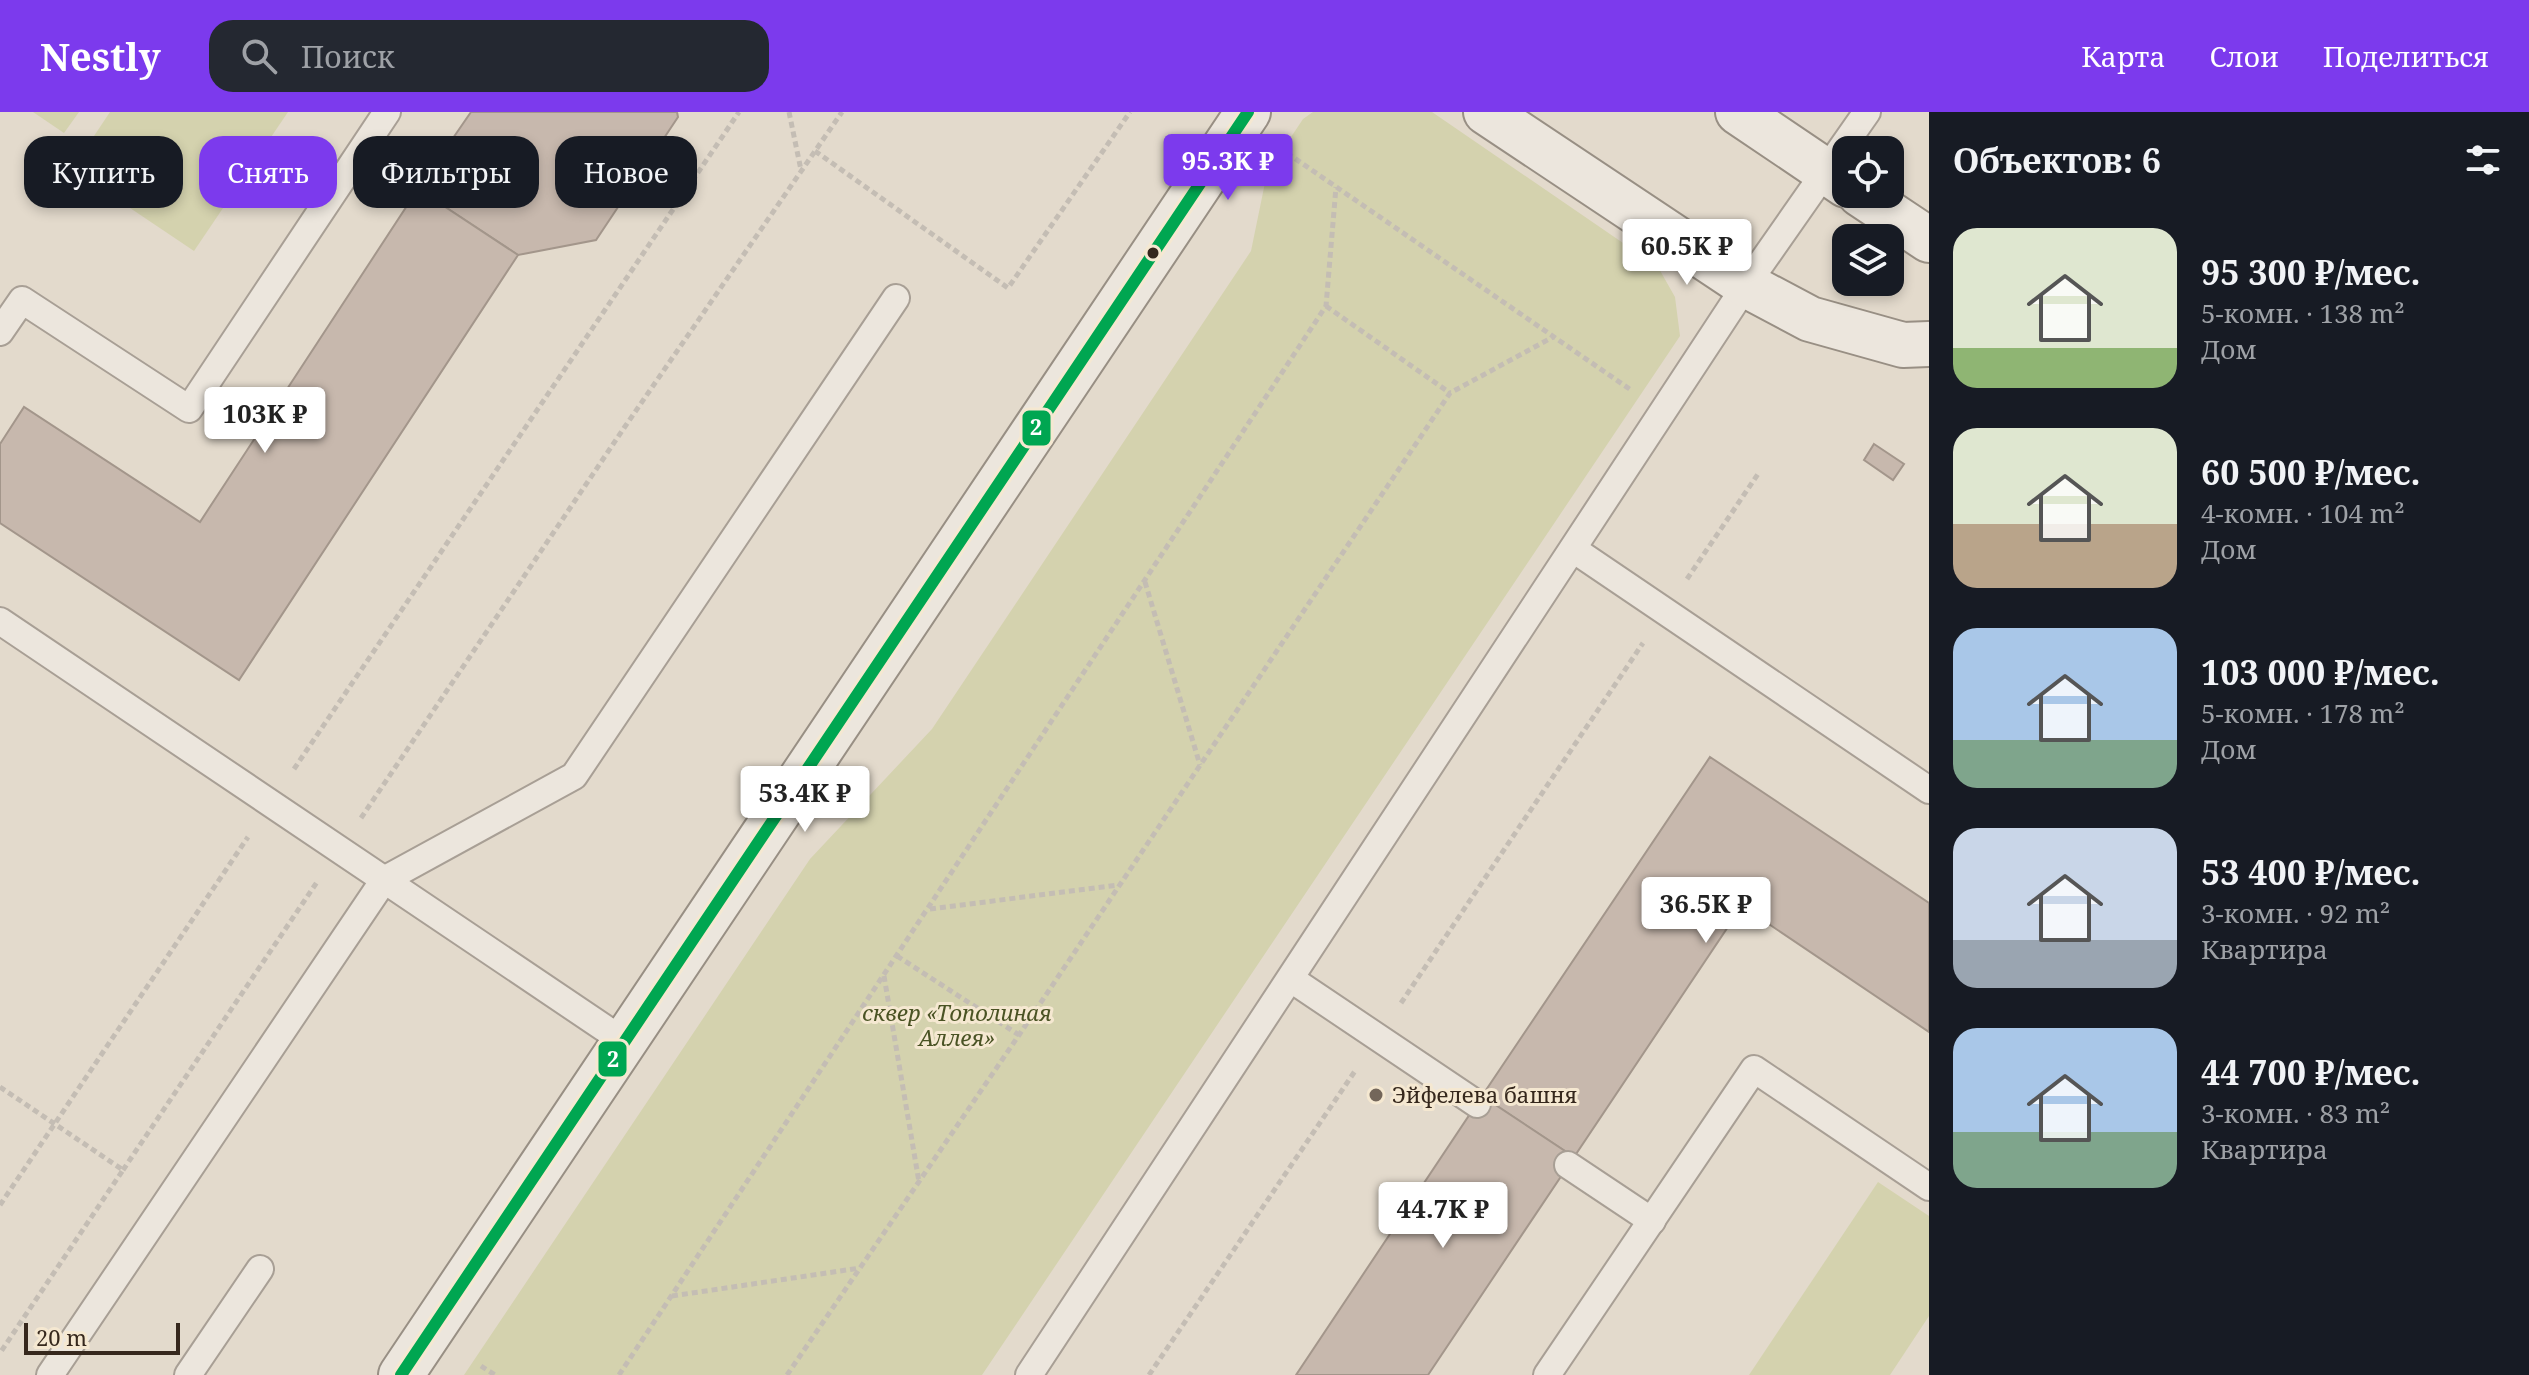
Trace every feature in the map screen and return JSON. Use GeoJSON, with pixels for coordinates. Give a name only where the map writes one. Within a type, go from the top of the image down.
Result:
{"type":"FeatureCollection","features":[{"type":"Feature","properties":{"kind":"street"},"geometry":{"type":"LineString","coordinates":[[401,1375],[1248,112]]}},
{"type":"Feature","properties":{"kind":"street"},"geometry":{"type":"LineString","coordinates":[[1486,112],[1746,285],[1810,319],[1903,345],[1929,344]]}},
{"type":"Feature","properties":{"kind":"street"},"geometry":{"type":"LineString","coordinates":[[1738,112],[1832,175]]}},
{"type":"Feature","properties":{"kind":"street"},"geometry":{"type":"LineString","coordinates":[[1881,208],[1929,240]]}},
{"type":"Feature","properties":{"kind":"lane"},"geometry":{"type":"LineString","coordinates":[[0,332],[22,300],[189,409],[387,112]]}},
{"type":"Feature","properties":{"kind":"lane"},"geometry":{"type":"LineString","coordinates":[[1859,136],[1867,112]]}},
{"type":"Feature","properties":{"kind":"lane"},"geometry":{"type":"LineString","coordinates":[[1029,1375],[1746,285],[1832,195]]}},
{"type":"Feature","properties":{"kind":"lane"},"geometry":{"type":"LineString","coordinates":[[50,1375],[384,880],[574,776],[896,298]]}},
{"type":"Feature","properties":{"kind":"lane"},"geometry":{"type":"LineString","coordinates":[[1573,549],[1929,790]]}},
{"type":"Feature","properties":{"kind":"lane"},"geometry":{"type":"LineString","coordinates":[[0,621],[625,1042]]}},
{"type":"Feature","properties":{"kind":"lane"},"geometry":{"type":"LineString","coordinates":[[1291,979],[1477,1104]]}},
{"type":"Feature","properties":{"kind":"lane"},"geometry":{"type":"LineString","coordinates":[[1547,1375],[1754,1069],[1929,1187]]}},
{"type":"Feature","properties":{"kind":"lane"},"geometry":{"type":"LineString","coordinates":[[1568,1165],[1652,1221]]}},
{"type":"Feature","properties":{"kind":"lane"},"geometry":{"type":"LineString","coordinates":[[188,1375],[260,1269]]}},
{"type":"Feature","properties":{"kind":"path"},"geometry":{"type":"LineString","coordinates":[[0,1205],[739,112]]}},
{"type":"Feature","properties":{"kind":"path"},"geometry":{"type":"LineString","coordinates":[[789,112],[801,171]]}},
{"type":"Feature","properties":{"kind":"path"},"geometry":{"type":"LineString","coordinates":[[0,1353],[624,428],[842,112]]}},
{"type":"Feature","properties":{"kind":"path"},"geometry":{"type":"LineString","coordinates":[[815,151],[1008,288],[1130,112]]}},
{"type":"Feature","properties":{"kind":"path"},"geometry":{"type":"LineString","coordinates":[[1287,153],[1631,390]]}},
{"type":"Feature","properties":{"kind":"path"},"geometry":{"type":"LineString","coordinates":[[619,1375],[1326,306],[1336,187]]}},
{"type":"Feature","properties":{"kind":"path"},"geometry":{"type":"LineString","coordinates":[[1326,306],[1450,393]]}},
{"type":"Feature","properties":{"kind":"path"},"geometry":{"type":"LineString","coordinates":[[787,1375],[1450,393],[1553,337]]}},
{"type":"Feature","properties":{"kind":"path"},"geometry":{"type":"LineString","coordinates":[[1149,1375],[1758,474]]}},
{"type":"Feature","properties":{"kind":"path"},"geometry":{"type":"LineString","coordinates":[[1144,581],[1200,765]]}},
{"type":"Feature","properties":{"kind":"path"},"geometry":{"type":"LineString","coordinates":[[929,909],[1119,885]]}},
{"type":"Feature","properties":{"kind":"path"},"geometry":{"type":"LineString","coordinates":[[897,956],[1019,1035]]}},
{"type":"Feature","properties":{"kind":"path"},"geometry":{"type":"LineString","coordinates":[[884,975],[919,1182]]}},
{"type":"Feature","properties":{"kind":"path"},"geometry":{"type":"LineString","coordinates":[[0,1087],[123,1170]]}},
{"type":"Feature","properties":{"kind":"path"},"geometry":{"type":"LineString","coordinates":[[671,1296],[860,1268]]}},
{"type":"Feature","properties":{"kind":"path"},"geometry":{"type":"LineString","coordinates":[[481,1366],[495,1375]]}},
{"type":"Feature","properties":{"kind":"green space"},"geometry":{"type":"Polygon","coordinates":[[[33,112],[79,112],[64,133],[33,112]]]}},
{"type":"Feature","properties":{"kind":"green space"},"geometry":{"type":"Polygon","coordinates":[[[110,112],[288,112],[272,136],[199,136],[199,208],[223,208],[194,251],[130,208],[183,208],[183,136],[94,136],[110,112]]]}},
{"type":"Feature","properties":{"kind":"green space","name":"сквер «Тополиная Аллея»"},"geometry":{"type":"Polygon","coordinates":[[[1313,112],[1432,112],[1658,267],[1675,297],[1680,336],[982,1375],[464,1375],[810,859],[932,729],[1251,251],[1267,173],[1303,119],[1313,112]]]}},
{"type":"Feature","properties":{"kind":"green space"},"geometry":{"type":"Polygon","coordinates":[[[1878,1182],[1929,1216],[1929,1316],[1890,1375],[1749,1375],[1878,1182]]]}},
{"type":"Feature","properties":{"kind":"building"},"geometry":{"type":"Polygon","coordinates":[[[471,112],[677,112],[678,117],[665,136],[555,136],[555,208],[617,208],[596,240],[518,255],[447,208],[539,208],[539,136],[454,136],[471,112]]]}},
{"type":"Feature","properties":{"kind":"building"},"geometry":{"type":"Polygon","coordinates":[[[406,208],[447,208],[518,255],[239,680],[0,523],[0,444],[24,407],[200,522],[406,208]]]}},
{"type":"Feature","properties":{"kind":"building"},"geometry":{"type":"Polygon","coordinates":[[[1874,444],[1904,464],[1893,480],[1864,460],[1874,444]]]}},
{"type":"Feature","properties":{"kind":"building"},"geometry":{"type":"Polygon","coordinates":[[[1710,757],[1929,903],[1929,1032],[1742,906],[1574,1157],[1482,1096],[1710,757]]]}},
{"type":"Feature","properties":{"kind":"building"},"geometry":{"type":"Polygon","coordinates":[[[1482,1096],[1574,1157],[1428,1375],[1296,1375],[1482,1096]]]}},
{"type":"Feature","properties":{"kind":"transit line","name":"2"},"geometry":{"type":"LineString","coordinates":[[401,1375],[1248,112]]}},
{"type":"Feature","properties":{"kind":"place","name":"Эйфелева башня"},"geometry":{"type":"Point","coordinates":[1376,1095]}}]}
